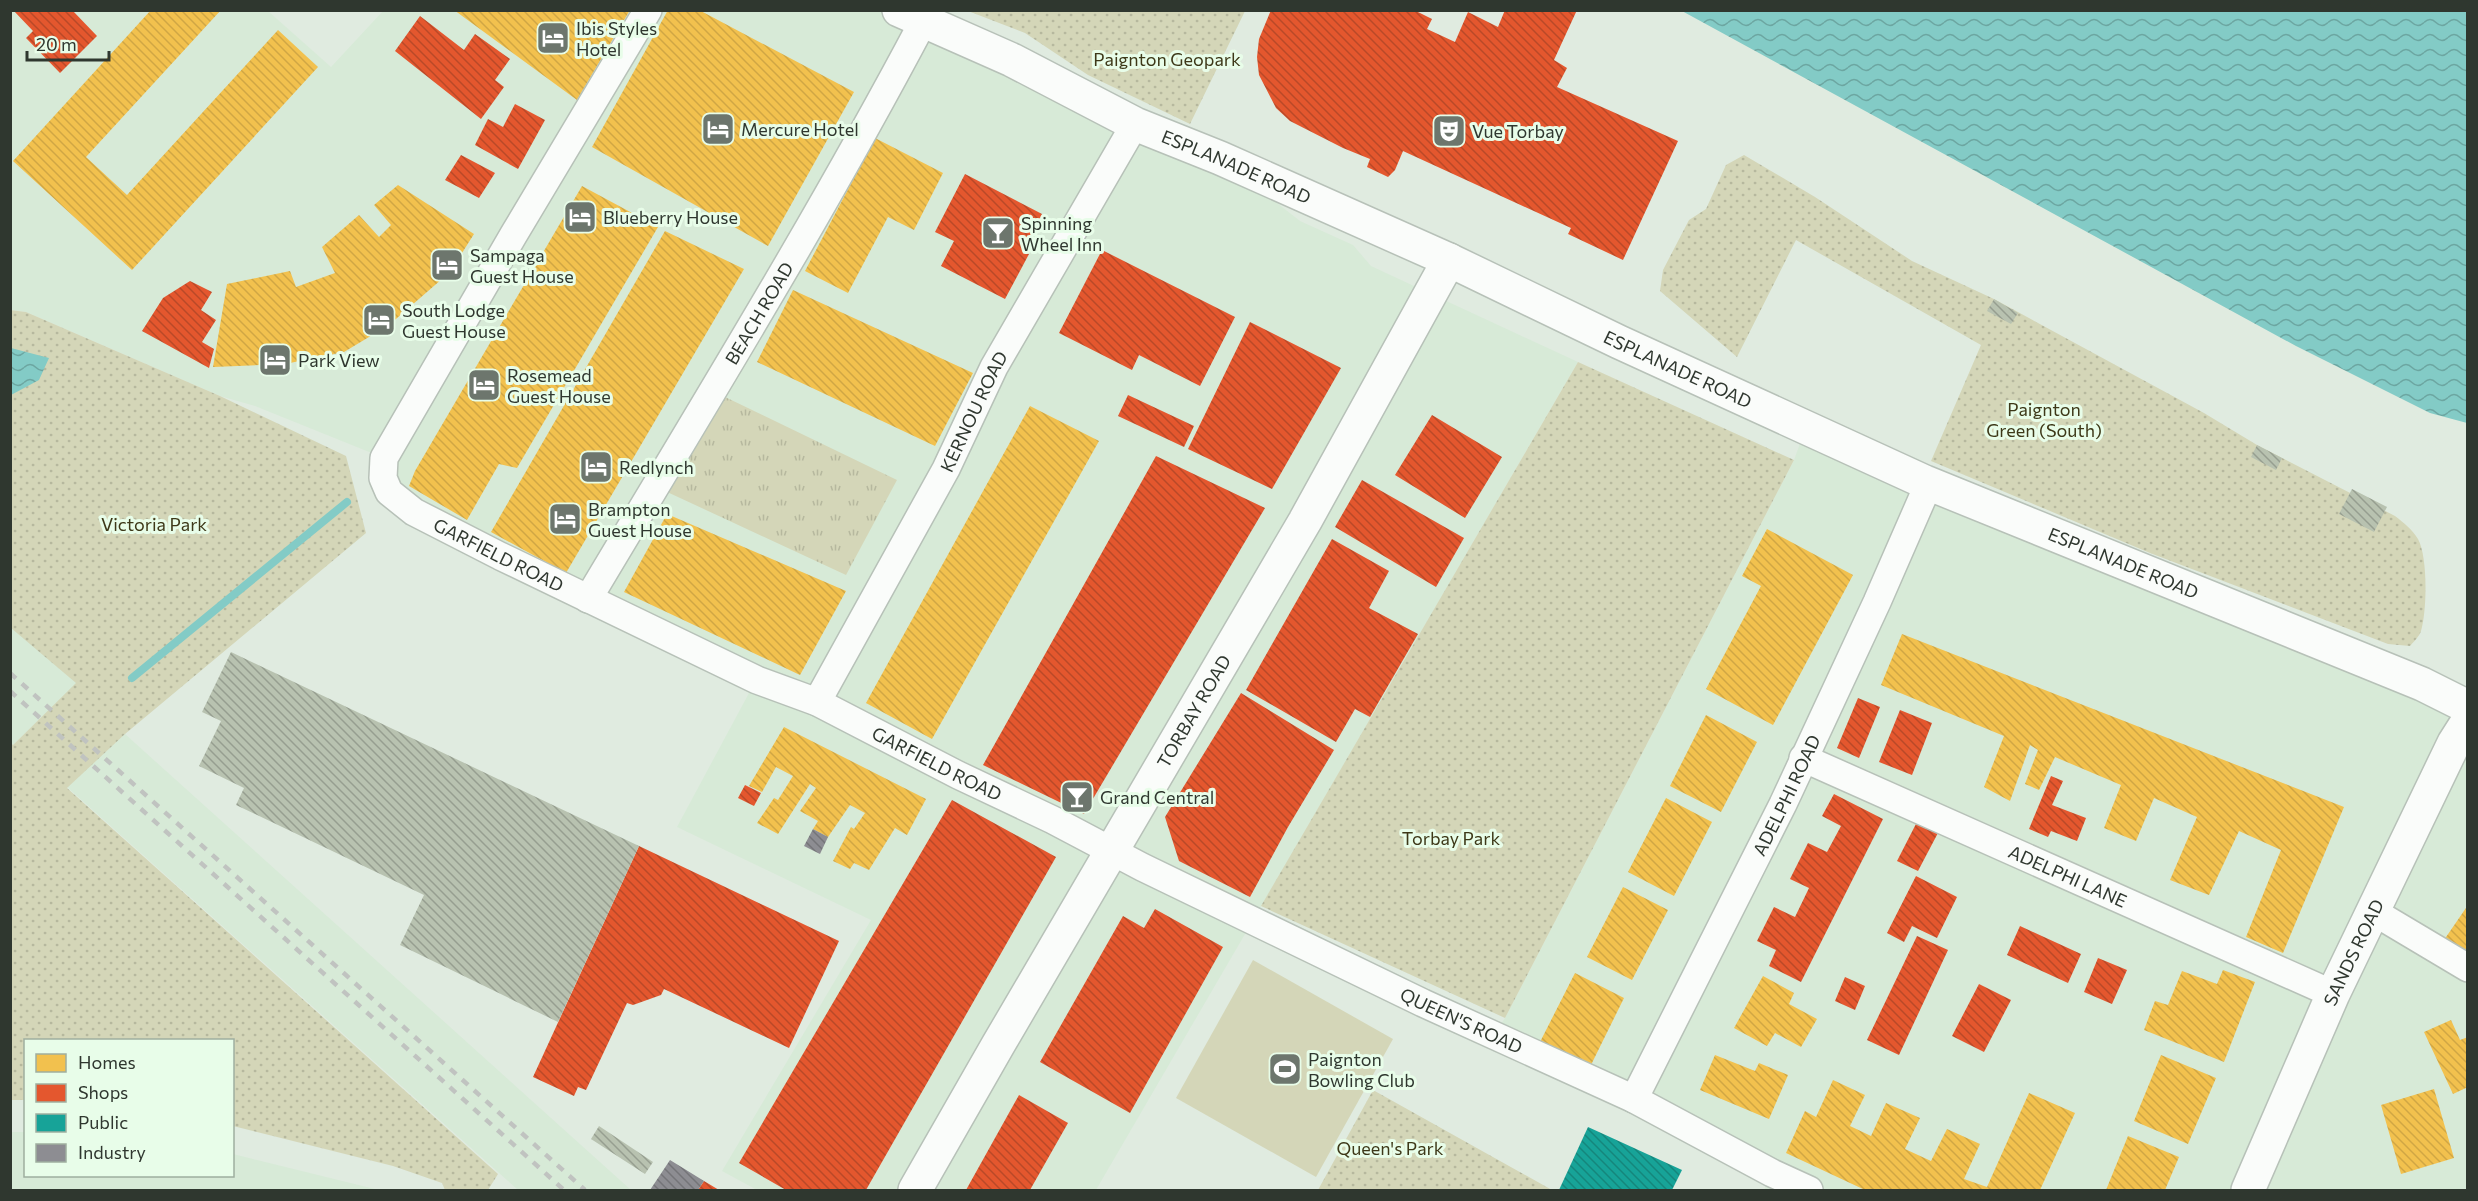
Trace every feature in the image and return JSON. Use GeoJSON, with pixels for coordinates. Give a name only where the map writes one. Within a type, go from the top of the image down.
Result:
{"type":"FeatureCollection","features":[{"type":"Feature","properties":{"kind":"main road","name":"ESPLANADE ROAD"},"geometry":{"type":"LineString","coordinates":[[911,16],[1012,60],[1135,124],[1220,158],[1449,260],[1619,342],[1929,483],[2422,684],[2468,707]]}},
{"type":"Feature","properties":{"kind":"main road","name":"TORBAY ROAD"},"geometry":{"type":"LineString","coordinates":[[915,1191],[1305,521],[1449,260]]}},
{"type":"Feature","properties":{"kind":"main road","name":"SANDS ROAD"},"geometry":{"type":"LineString","coordinates":[[2248,1191],[2333,994],[2454,743],[2468,721]]}},
{"type":"Feature","properties":{"kind":"street","name":"GARFIELD ROAD"},"geometry":{"type":"LineString","coordinates":[[648,10],[384,458],[383,478],[389,492],[414,512],[757,680],[817,702],[1112,851]]}},
{"type":"Feature","properties":{"kind":"street","name":"BEACH ROAD"},"geometry":{"type":"LineString","coordinates":[[588,598],[784,272],[869,124],[911,16]]}},
{"type":"Feature","properties":{"kind":"street","name":"KERNOU ROAD"},"geometry":{"type":"LineString","coordinates":[[817,702],[946,469],[994,367],[1135,124]]}},
{"type":"Feature","properties":{"kind":"street","name":"ADELPHI ROAD"},"geometry":{"type":"LineString","coordinates":[[1634,1099],[1783,804],[1877,602],[1929,483]]}},
{"type":"Feature","properties":{"kind":"street","name":"ADELPHI LANE"},"geometry":{"type":"LineString","coordinates":[[1803,758],[2333,994]]}},
{"type":"Feature","properties":{"kind":"street","name":"QUEEN'S ROAD"},"geometry":{"type":"LineString","coordinates":[[1112,851],[1423,1003],[1634,1099],[1809,1191]]}},
{"type":"Feature","properties":{"kind":"street"},"geometry":{"type":"LineString","coordinates":[[2374,912],[2468,968]]}},
{"type":"Feature","properties":{"kind":"shaded area"},"geometry":{"type":"Polygon","coordinates":[[[10,11],[268,11],[331,67],[383,11],[899,11],[1220,158],[1300,221],[1353,245],[1371,266],[1578,362],[1096,1190],[757,1190],[722,1171],[871,920],[677,827],[756,680],[414,512],[384,458],[255,406],[220,396],[26,312],[11,310],[10,11]]]}},
{"type":"Feature","properties":{"kind":"shaded area"},"geometry":{"type":"Polygon","coordinates":[[[1806,427],[2467,707],[2467,1190],[1764,1190],[1772,1173],[1494,1035],[1505,1018],[1794,460],[1806,427]]]}},
{"type":"Feature","properties":{"kind":"shaded area"},"geometry":{"type":"Polygon","coordinates":[[[11,627],[77,683],[13,745],[11,743],[11,627]]]}},
{"type":"Feature","properties":{"kind":"shaded area"},"geometry":{"type":"Polygon","coordinates":[[[125,734],[631,1190],[518,1190],[67,787],[125,734]]]}},
{"type":"Feature","properties":{"kind":"shaded area"},"geometry":{"type":"Polygon","coordinates":[[[11,1132],[24,1132],[24,1177],[234,1177],[234,1154],[379,1190],[11,1190],[11,1132]]]}},
{"type":"Feature","properties":{"kind":"green space","name":"Paignton Geopark"},"geometry":{"type":"Polygon","coordinates":[[[968,11],[1245,11],[1190,124],[1088,75],[1025,33],[968,11]]]}},
{"type":"Feature","properties":{"kind":"green space","name":"Paignton Green (South)"},"geometry":{"type":"Polygon","coordinates":[[[1744,155],[1815,197],[1912,261],[1994,299],[2204,413],[2257,445],[2395,516],[2416,535],[2424,558],[2426,584],[2424,611],[2418,637],[2410,646],[2388,644],[2150,553],[1931,461],[1981,345],[1796,240],[1737,357],[1660,291],[1663,270],[1689,220],[1706,209],[1726,165],[1744,155]]]}},
{"type":"Feature","properties":{"kind":"green space","name":"Victoria Park"},"geometry":{"type":"Polygon","coordinates":[[[10,310],[26,312],[220,396],[346,456],[366,533],[125,734],[67,788],[498,1174],[488,1190],[445,1190],[442,1183],[393,1166],[234,1126],[234,1039],[24,1039],[24,1100],[11,1100],[11,743],[13,745],[76,683],[11,628],[10,310]]]}},
{"type":"Feature","properties":{"kind":"green space","name":"Torbay Park"},"geometry":{"type":"Polygon","coordinates":[[[1578,362],[1794,460],[1505,1018],[1261,906],[1578,362]]]}},
{"type":"Feature","properties":{"kind":"green space"},"geometry":{"type":"Polygon","coordinates":[[[723,396],[897,480],[846,575],[665,491],[723,396]]]}},
{"type":"Feature","properties":{"kind":"green space","name":"Paignton Bowling Club"},"geometry":{"type":"Polygon","coordinates":[[[1253,960],[1393,1039],[1316,1177],[1176,1098],[1253,960]]]}},
{"type":"Feature","properties":{"kind":"green space","name":"Queen's Park"},"geometry":{"type":"Polygon","coordinates":[[[1373,1090],[1552,1190],[1318,1190],[1373,1090]]]}},
{"type":"Feature","properties":{"kind":"water"},"geometry":{"type":"Polygon","coordinates":[[[1682,11],[2467,11],[2467,423],[2430,413],[2296,346],[1682,11]]]}},
{"type":"Feature","properties":{"kind":"water"},"geometry":{"type":"Polygon","coordinates":[[[11,348],[49,358],[39,380],[11,395],[11,348]]]}},
{"type":"Feature","properties":{"kind":"building: Homes"},"geometry":{"type":"Polygon","coordinates":[[[151,10],[221,10],[86,157],[127,195],[278,30],[318,67],[132,270],[13,161],[151,10]]]}},
{"type":"Feature","properties":{"kind":"building: Homes","name":"Ibis Styles Hotel"},"geometry":{"type":"Polygon","coordinates":[[[454,10],[630,10],[577,100],[454,10]]]}},
{"type":"Feature","properties":{"kind":"building: Homes","name":"Mercure Hotel"},"geometry":{"type":"Polygon","coordinates":[[[668,10],[699,10],[854,92],[768,246],[592,147],[668,10]]]}},
{"type":"Feature","properties":{"kind":"building: Homes"},"geometry":{"type":"Polygon","coordinates":[[[875,138],[943,173],[914,230],[888,217],[848,293],[805,271],[875,138]]]}},
{"type":"Feature","properties":{"kind":"building: Homes"},"geometry":{"type":"Polygon","coordinates":[[[398,185],[474,234],[450,272],[389,325],[344,352],[285,364],[213,367],[227,284],[290,271],[296,287],[335,273],[322,247],[359,215],[379,237],[391,225],[374,205],[398,185]]]}},
{"type":"Feature","properties":{"kind":"building: Homes"},"geometry":{"type":"Polygon","coordinates":[[[582,186],[658,227],[517,468],[499,464],[467,520],[409,486],[415,471],[582,186]]]}},
{"type":"Feature","properties":{"kind":"building: Homes"},"geometry":{"type":"Polygon","coordinates":[[[665,231],[744,269],[566,573],[491,532],[665,231]]]}},
{"type":"Feature","properties":{"kind":"building: Homes"},"geometry":{"type":"Polygon","coordinates":[[[793,290],[973,373],[935,446],[757,362],[793,290]]]}},
{"type":"Feature","properties":{"kind":"building: Homes"},"geometry":{"type":"Polygon","coordinates":[[[1030,406],[1099,441],[932,739],[866,703],[1030,406]]]}},
{"type":"Feature","properties":{"kind":"building: Homes"},"geometry":{"type":"Polygon","coordinates":[[[667,514],[846,591],[800,675],[624,592],[667,514]]]}},
{"type":"Feature","properties":{"kind":"building: Homes"},"geometry":{"type":"Polygon","coordinates":[[[1767,529],[1853,575],[1773,725],[1706,689],[1761,586],[1742,576],[1767,529]]]}},
{"type":"Feature","properties":{"kind":"building: Homes"},"geometry":{"type":"Polygon","coordinates":[[[1902,634],[2344,807],[2283,953],[2246,937],[2281,850],[2239,831],[2209,895],[2170,880],[2197,817],[2154,798],[2136,841],[2104,828],[2121,785],[2055,757],[2039,790],[2025,784],[2038,750],[2030,745],[2010,801],[1984,787],[2004,736],[1881,685],[1902,634]]]}},
{"type":"Feature","properties":{"kind":"building: Homes"},"geometry":{"type":"Polygon","coordinates":[[[1706,715],[1757,742],[1721,812],[1670,786],[1706,715]]]}},
{"type":"Feature","properties":{"kind":"building: Homes"},"geometry":{"type":"Polygon","coordinates":[[[784,727],[926,799],[907,835],[895,828],[869,870],[854,863],[850,869],[833,861],[851,827],[854,829],[865,813],[850,805],[828,837],[813,829],[818,821],[800,811],[816,788],[810,784],[778,834],[757,823],[774,798],[778,800],[793,776],[776,767],[762,792],[749,786],[784,727]]]}},
{"type":"Feature","properties":{"kind":"building: Homes"},"geometry":{"type":"Polygon","coordinates":[[[1666,798],[1712,822],[1674,896],[1628,872],[1666,798]]]}},
{"type":"Feature","properties":{"kind":"building: Homes"},"geometry":{"type":"Polygon","coordinates":[[[1623,887],[1668,910],[1632,980],[1587,957],[1623,887]]]}},
{"type":"Feature","properties":{"kind":"building: Homes"},"geometry":{"type":"Polygon","coordinates":[[[2468,905],[2468,954],[2444,940],[2468,905]]]}},
{"type":"Feature","properties":{"kind":"building: Homes"},"geometry":{"type":"Polygon","coordinates":[[[2223,970],[2255,982],[2224,1062],[2144,1030],[2155,1001],[2168,1005],[2182,971],[2217,984],[2223,970]]]}},
{"type":"Feature","properties":{"kind":"building: Homes"},"geometry":{"type":"Polygon","coordinates":[[[1575,973],[1624,998],[1590,1067],[1540,1042],[1575,973]]]}},
{"type":"Feature","properties":{"kind":"building: Homes"},"geometry":{"type":"Polygon","coordinates":[[[1763,976],[1794,993],[1789,1004],[1817,1019],[1801,1047],[1775,1033],[1767,1046],[1734,1028],[1763,976]]]}},
{"type":"Feature","properties":{"kind":"building: Homes"},"geometry":{"type":"Polygon","coordinates":[[[2451,1020],[2460,1040],[2468,1037],[2468,1087],[2453,1094],[2424,1032],[2451,1020]]]}},
{"type":"Feature","properties":{"kind":"building: Homes"},"geometry":{"type":"Polygon","coordinates":[[[1715,1055],[1755,1071],[1759,1063],[1788,1075],[1769,1119],[1700,1090],[1715,1055]]]}},
{"type":"Feature","properties":{"kind":"building: Homes"},"geometry":{"type":"Polygon","coordinates":[[[2161,1055],[2216,1078],[2188,1144],[2134,1121],[2161,1055]]]}},
{"type":"Feature","properties":{"kind":"building: Homes"},"geometry":{"type":"Polygon","coordinates":[[[1833,1080],[1865,1095],[1850,1126],[1871,1136],[1886,1103],[1920,1118],[1905,1149],[1931,1161],[1947,1129],[1980,1144],[1964,1179],[1987,1187],[2029,1093],[2075,1113],[2040,1190],[1865,1190],[1786,1153],[1805,1111],[1816,1117],[1833,1080]]]}},
{"type":"Feature","properties":{"kind":"building: Homes"},"geometry":{"type":"Polygon","coordinates":[[[2434,1089],[2454,1158],[2401,1174],[2381,1105],[2434,1089]]]}},
{"type":"Feature","properties":{"kind":"building: Homes"},"geometry":{"type":"Polygon","coordinates":[[[2128,1136],[2179,1157],[2165,1190],[2106,1190],[2128,1136]]]}},
{"type":"Feature","properties":{"kind":"building: Shops"},"geometry":{"type":"Polygon","coordinates":[[[13,10],[72,10],[97,36],[60,73],[26,38],[33,31],[13,10]]]}},
{"type":"Feature","properties":{"kind":"building: Shops"},"geometry":{"type":"Polygon","coordinates":[[[1271,10],[1414,10],[1432,19],[1427,29],[1455,42],[1468,12],[1498,27],[1505,10],[1577,10],[1554,60],[1567,68],[1557,87],[1678,141],[1623,260],[1568,234],[1571,228],[1403,151],[1395,170],[1388,177],[1367,167],[1370,159],[1290,121],[1276,108],[1259,75],[1257,57],[1259,39],[1271,10]]]}},
{"type":"Feature","properties":{"kind":"building: Shops"},"geometry":{"type":"Polygon","coordinates":[[[420,16],[464,50],[475,34],[510,59],[495,80],[504,87],[481,119],[395,51],[420,16]]]}},
{"type":"Feature","properties":{"kind":"building: Shops"},"geometry":{"type":"Polygon","coordinates":[[[515,104],[545,120],[518,169],[475,145],[488,119],[503,127],[515,104]]]}},
{"type":"Feature","properties":{"kind":"building: Shops"},"geometry":{"type":"Polygon","coordinates":[[[461,155],[495,173],[479,198],[445,180],[461,155]]]}},
{"type":"Feature","properties":{"kind":"building: Shops"},"geometry":{"type":"Polygon","coordinates":[[[965,174],[1042,214],[1024,251],[1029,254],[1005,299],[941,266],[954,241],[935,232],[965,174]]]}},
{"type":"Feature","properties":{"kind":"building: Shops"},"geometry":{"type":"Polygon","coordinates":[[[1102,250],[1235,317],[1200,386],[1139,355],[1132,370],[1059,333],[1102,250]]]}},
{"type":"Feature","properties":{"kind":"building: Shops"},"geometry":{"type":"Polygon","coordinates":[[[190,281],[212,292],[201,310],[216,320],[202,342],[214,349],[209,368],[142,331],[163,298],[190,281]]]}},
{"type":"Feature","properties":{"kind":"building: Shops"},"geometry":{"type":"Polygon","coordinates":[[[1250,322],[1341,368],[1272,489],[1188,449],[1250,322]]]}},
{"type":"Feature","properties":{"kind":"building: Shops"},"geometry":{"type":"Polygon","coordinates":[[[1128,395],[1194,426],[1184,447],[1118,416],[1128,395]]]}},
{"type":"Feature","properties":{"kind":"building: Shops"},"geometry":{"type":"Polygon","coordinates":[[[1432,415],[1502,457],[1465,518],[1395,475],[1432,415]]]}},
{"type":"Feature","properties":{"kind":"building: Shops"},"geometry":{"type":"Polygon","coordinates":[[[1156,456],[1265,508],[1084,814],[983,765],[1156,456]]]}},
{"type":"Feature","properties":{"kind":"building: Shops"},"geometry":{"type":"Polygon","coordinates":[[[1362,480],[1464,538],[1436,587],[1335,527],[1362,480]]]}},
{"type":"Feature","properties":{"kind":"building: Shops"},"geometry":{"type":"Polygon","coordinates":[[[1332,539],[1389,571],[1369,608],[1418,634],[1370,717],[1355,709],[1336,742],[1246,690],[1332,539]]]}},
{"type":"Feature","properties":{"kind":"building: Shops"},"geometry":{"type":"Polygon","coordinates":[[[1241,693],[1334,750],[1250,897],[1179,861],[1165,817],[1241,693]]]}},
{"type":"Feature","properties":{"kind":"building: Shops"},"geometry":{"type":"Polygon","coordinates":[[[1858,698],[1880,707],[1859,758],[1837,748],[1858,698]]]}},
{"type":"Feature","properties":{"kind":"building: Shops"},"geometry":{"type":"Polygon","coordinates":[[[1900,710],[1932,723],[1912,775],[1879,762],[1900,710]]]}},
{"type":"Feature","properties":{"kind":"building: Shops"},"geometry":{"type":"Polygon","coordinates":[[[2051,776],[2063,781],[2052,805],[2086,818],[2077,841],[2051,831],[2048,837],[2029,829],[2051,776]]]}},
{"type":"Feature","properties":{"kind":"building: Shops"},"geometry":{"type":"Polygon","coordinates":[[[745,785],[761,793],[754,806],[738,798],[745,785]]]}},
{"type":"Feature","properties":{"kind":"building: Shops"},"geometry":{"type":"Polygon","coordinates":[[[1834,794],[1883,819],[1801,982],[1769,966],[1776,950],[1757,941],[1774,907],[1795,917],[1809,888],[1790,879],[1808,843],[1827,852],[1841,826],[1822,816],[1834,794]]]}},
{"type":"Feature","properties":{"kind":"building: Shops"},"geometry":{"type":"Polygon","coordinates":[[[952,800],[1056,857],[866,1190],[786,1190],[739,1163],[952,800]]]}},
{"type":"Feature","properties":{"kind":"building: Shops"},"geometry":{"type":"Polygon","coordinates":[[[1918,820],[1939,831],[1918,871],[1897,861],[1918,820]]]}},
{"type":"Feature","properties":{"kind":"building: Shops"},"geometry":{"type":"Polygon","coordinates":[[[639,846],[839,941],[789,1048],[664,989],[661,995],[633,1005],[627,1003],[586,1090],[578,1087],[574,1096],[533,1077],[639,846]]]}},
{"type":"Feature","properties":{"kind":"building: Shops"},"geometry":{"type":"Polygon","coordinates":[[[1916,876],[1957,897],[1937,938],[1912,926],[1904,942],[1887,933],[1916,876]]]}},
{"type":"Feature","properties":{"kind":"building: Shops"},"geometry":{"type":"Polygon","coordinates":[[[1155,909],[1223,947],[1130,1113],[1040,1062],[1123,916],[1144,928],[1155,909]]]}},
{"type":"Feature","properties":{"kind":"building: Shops"},"geometry":{"type":"Polygon","coordinates":[[[2020,926],[2081,954],[2068,983],[2007,955],[2020,926]]]}},
{"type":"Feature","properties":{"kind":"building: Shops"},"geometry":{"type":"Polygon","coordinates":[[[1917,936],[1948,950],[1899,1055],[1867,1040],[1917,936]]]}},
{"type":"Feature","properties":{"kind":"building: Shops"},"geometry":{"type":"Polygon","coordinates":[[[2098,958],[2127,970],[2112,1004],[2084,992],[2098,958]]]}},
{"type":"Feature","properties":{"kind":"building: Shops"},"geometry":{"type":"Polygon","coordinates":[[[1845,977],[1865,986],[1855,1010],[1835,1001],[1845,977]]]}},
{"type":"Feature","properties":{"kind":"building: Shops"},"geometry":{"type":"Polygon","coordinates":[[[1979,984],[2011,1000],[1984,1052],[1952,1036],[1979,984]]]}},
{"type":"Feature","properties":{"kind":"building: Shops"},"geometry":{"type":"Polygon","coordinates":[[[1019,1095],[1068,1123],[1030,1190],[966,1190],[1019,1095]]]}},
{"type":"Feature","properties":{"kind":"building: Shops"},"geometry":{"type":"Polygon","coordinates":[[[704,1181],[719,1190],[698,1190],[704,1181]]]}},
{"type":"Feature","properties":{"kind":"building: Public"},"geometry":{"type":"Polygon","coordinates":[[[1588,1127],[1682,1170],[1672,1190],[1559,1190],[1588,1127]]]}},
{"type":"Feature","properties":{"kind":"building: Industry"},"geometry":{"type":"Polygon","coordinates":[[[813,829],[828,837],[820,854],[804,846],[813,829]]]}},
{"type":"Feature","properties":{"kind":"building: Industry"},"geometry":{"type":"Polygon","coordinates":[[[670,1160],[704,1181],[698,1190],[650,1190],[670,1160]]]}},
{"type":"Feature","properties":{"kind":"building: Other"},"geometry":{"type":"Polygon","coordinates":[[[1994,299],[2018,313],[2011,324],[1987,311],[1994,299]]]}},
{"type":"Feature","properties":{"kind":"building: Other"},"geometry":{"type":"Polygon","coordinates":[[[2257,445],[2282,458],[2276,470],[2251,457],[2257,445]]]}},
{"type":"Feature","properties":{"kind":"building: Other"},"geometry":{"type":"Polygon","coordinates":[[[2352,489],[2387,507],[2374,532],[2339,514],[2352,489]]]}},
{"type":"Feature","properties":{"kind":"building: Other"},"geometry":{"type":"Polygon","coordinates":[[[231,652],[639,846],[558,1022],[400,945],[424,895],[236,805],[244,788],[199,766],[221,721],[202,712],[231,652]]]}},
{"type":"Feature","properties":{"kind":"building: Other"},"geometry":{"type":"Polygon","coordinates":[[[599,1126],[653,1162],[645,1174],[591,1139],[599,1126]]]}},
{"type":"Feature","properties":{"kind":"waterway"},"geometry":{"type":"LineString","coordinates":[[132,678],[347,502]]}},
{"type":"Feature","properties":{"kind":"railway"},"geometry":{"type":"LineString","coordinates":[[10,673],[585,1190]]}},
{"type":"Feature","properties":{"kind":"railway"},"geometry":{"type":"LineString","coordinates":[[10,691],[564,1190]]}},
{"type":"Feature","properties":{"kind":"place","name":"Ibis Styles Hotel"},"geometry":{"type":"Point","coordinates":[553,38]}},
{"type":"Feature","properties":{"kind":"place","name":"Mercure Hotel"},"geometry":{"type":"Point","coordinates":[718,129]}},
{"type":"Feature","properties":{"kind":"place","name":"Vue Torbay"},"geometry":{"type":"Point","coordinates":[1449,131]}},
{"type":"Feature","properties":{"kind":"place","name":"Blueberry House"},"geometry":{"type":"Point","coordinates":[580,217]}},
{"type":"Feature","properties":{"kind":"place","name":"Spinning Wheel Inn"},"geometry":{"type":"Point","coordinates":[998,233]}},
{"type":"Feature","properties":{"kind":"place","name":"Sampaga Guest House"},"geometry":{"type":"Point","coordinates":[447,265]}},
{"type":"Feature","properties":{"kind":"place","name":"South Lodge Guest House"},"geometry":{"type":"Point","coordinates":[379,320]}},
{"type":"Feature","properties":{"kind":"place","name":"Park View"},"geometry":{"type":"Point","coordinates":[275,360]}},
{"type":"Feature","properties":{"kind":"place","name":"Rosemead Guest House"},"geometry":{"type":"Point","coordinates":[484,385]}},
{"type":"Feature","properties":{"kind":"place","name":"Redlynch"},"geometry":{"type":"Point","coordinates":[596,467]}},
{"type":"Feature","properties":{"kind":"place","name":"Brampton Guest House"},"geometry":{"type":"Point","coordinates":[565,519]}},
{"type":"Feature","properties":{"kind":"place","name":"Grand Central"},"geometry":{"type":"Point","coordinates":[1077,797]}},
{"type":"Feature","properties":{"kind":"place","name":"Paignton Bowling Club"},"geometry":{"type":"Point","coordinates":[1285,1069]}}]}
